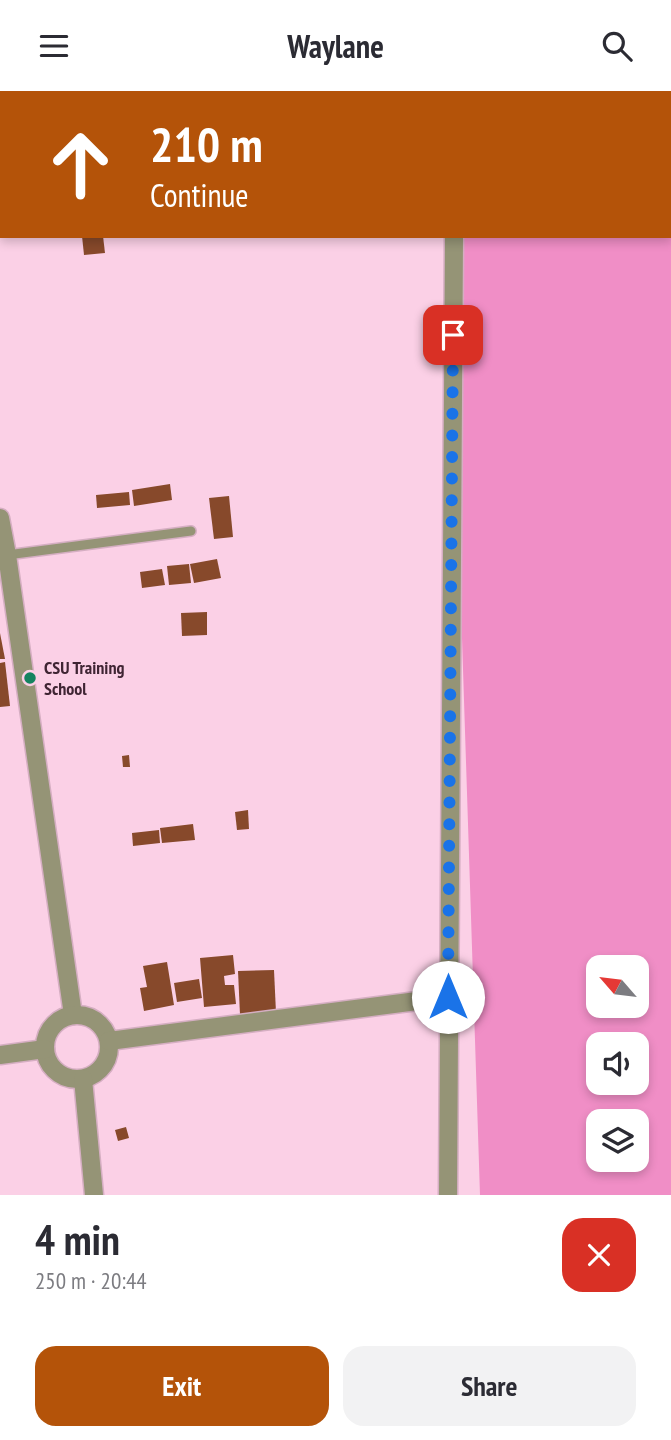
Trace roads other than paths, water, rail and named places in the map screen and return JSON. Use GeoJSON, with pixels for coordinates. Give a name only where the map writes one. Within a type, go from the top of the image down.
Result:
{"type":"FeatureCollection","features":[{"type":"Feature","properties":{"kind":"street"},"geometry":{"type":"LineString","coordinates":[[448,1195],[454,238]]}},
{"type":"Feature","properties":{"kind":"street"},"geometry":{"type":"LineString","coordinates":[[0,518],[72,1015]]}},
{"type":"Feature","properties":{"kind":"street"},"geometry":{"type":"LineString","coordinates":[[109,1041],[448,997]]}},
{"type":"Feature","properties":{"kind":"street"},"geometry":{"type":"LineString","coordinates":[[72,1015],[85,1015],[96,1020],[109,1041],[108,1054],[103,1065],[94,1074],[83,1079],[69,1078],[57,1073],[48,1062],[45,1049],[46,1037],[52,1026],[72,1015]]}},
{"type":"Feature","properties":{"kind":"street"},"geometry":{"type":"LineString","coordinates":[[0,1055],[45,1049]]}},
{"type":"Feature","properties":{"kind":"street"},"geometry":{"type":"LineString","coordinates":[[83,1079],[94,1195]]}},
{"type":"Feature","properties":{"kind":"lane"},"geometry":{"type":"LineString","coordinates":[[7,555],[191,531]]}},
{"type":"Feature","properties":{"kind":"place","name":"CSU Training School"},"geometry":{"type":"Point","coordinates":[30,678]}}]}
